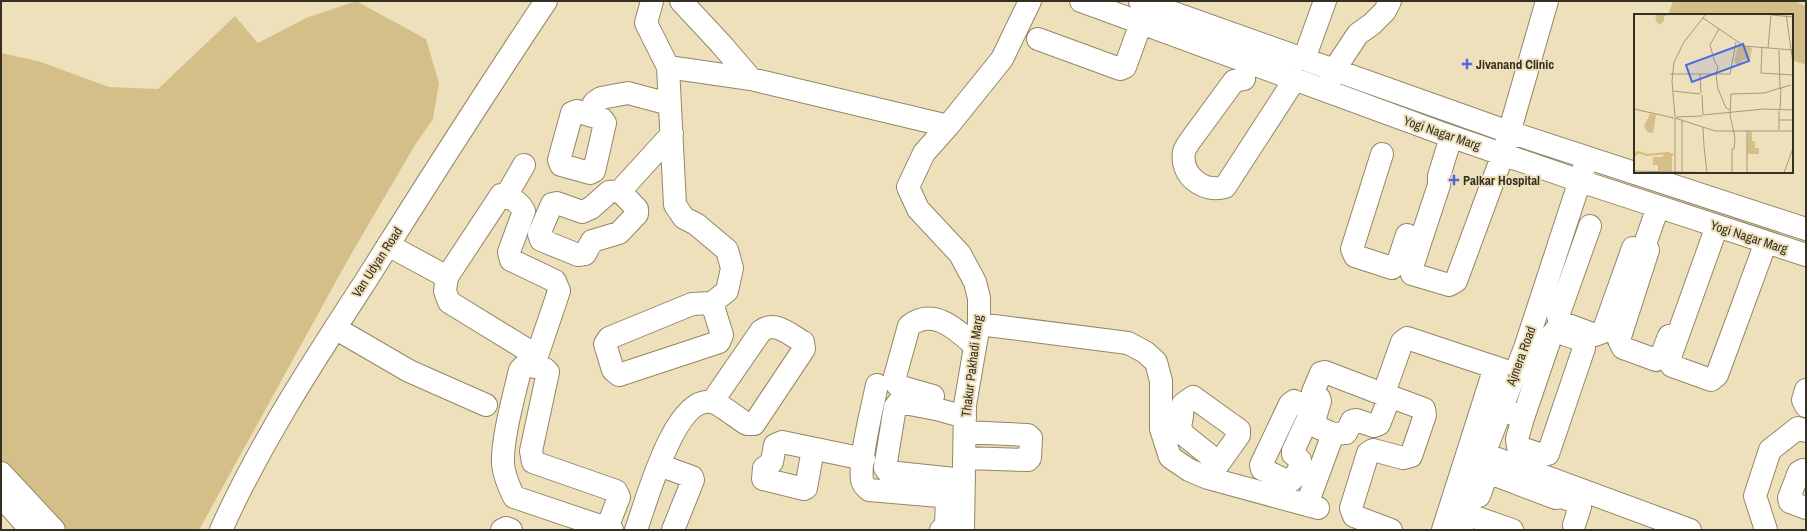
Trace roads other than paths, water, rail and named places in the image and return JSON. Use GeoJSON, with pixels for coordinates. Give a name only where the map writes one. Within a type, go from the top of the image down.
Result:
{"type":"FeatureCollection","features":[{"type":"Feature","properties":{"kind":"street","name":"Van Udyan Road"},"geometry":{"type":"LineString","coordinates":[[221,530],[232,505],[293,393],[451,145],[546,1]]}},
{"type":"Feature","properties":{"kind":"street"},"geometry":{"type":"LineString","coordinates":[[652,1],[646,23],[668,67],[675,205],[684,218],[696,224],[727,250],[732,268],[727,291],[712,303],[692,304],[609,338],[604,344],[613,370],[619,374],[719,342],[722,335],[712,303]]}},
{"type":"Feature","properties":{"kind":"street"},"geometry":{"type":"LineString","coordinates":[[681,1],[751,79]]}},
{"type":"Feature","properties":{"kind":"street","name":"Thakur Pakhadi Marg"},"geometry":{"type":"LineString","coordinates":[[955,509],[964,458],[965,418],[974,345],[979,324],[979,298],[975,282],[960,254],[918,209],[908,187],[924,153],[948,126],[1002,59],[1030,1]]}},
{"type":"Feature","properties":{"kind":"street","name":"Yogi Nagar Marg"},"geometry":{"type":"LineString","coordinates":[[1081,1],[1152,20],[1246,39],[1299,69],[1327,91],[1446,135],[1806,256]]}},
{"type":"Feature","properties":{"kind":"street","name":"Yogi Nagar Marg"},"geometry":{"type":"LineString","coordinates":[[1140,1],[1152,20],[1241,69],[1334,70],[1509,132],[1634,173]]}},
{"type":"Feature","properties":{"kind":"street"},"geometry":{"type":"LineString","coordinates":[[1246,39],[1241,69],[1184,152],[1184,164],[1194,181],[1208,188],[1216,189],[1225,187],[1299,69],[1325,1]]}},
{"type":"Feature","properties":{"kind":"street"},"geometry":{"type":"LineString","coordinates":[[1327,91],[1334,70],[1358,34],[1372,24],[1385,11],[1390,1]]}},
{"type":"Feature","properties":{"kind":"street"},"geometry":{"type":"LineString","coordinates":[[1446,135],[1438,176],[1439,185],[1411,270],[1412,274],[1449,286],[1456,281],[1503,154],[1547,1]]}},
{"type":"Feature","properties":{"kind":"street"},"geometry":{"type":"LineString","coordinates":[[1038,39],[1120,68],[1125,67],[1152,20]]}},
{"type":"Feature","properties":{"kind":"street"},"geometry":{"type":"LineString","coordinates":[[668,67],[751,79],[948,126]]}},
{"type":"Feature","properties":{"kind":"street"},"geometry":{"type":"LineString","coordinates":[[589,115],[594,103],[600,98],[628,93],[669,104]]}},
{"type":"Feature","properties":{"kind":"street"},"geometry":{"type":"LineString","coordinates":[[1400,118],[1407,96]]}},
{"type":"Feature","properties":{"kind":"street"},"geometry":{"type":"LineString","coordinates":[[620,191],[672,134]]}},
{"type":"Feature","properties":{"kind":"street"},"geometry":{"type":"LineString","coordinates":[[1382,154],[1352,249],[1355,256],[1392,268],[1398,262],[1446,135]]}},
{"type":"Feature","properties":{"kind":"street","name":"Ajmera Road"},"geometry":{"type":"LineString","coordinates":[[1466,520],[1484,454],[1501,409],[1505,370],[1535,351],[1550,270],[1588,158]]}},
{"type":"Feature","properties":{"kind":"street"},"geometry":{"type":"LineString","coordinates":[[506,196],[524,165]]}},
{"type":"Feature","properties":{"kind":"street","name":"Yogi Nagar Marg"},"geometry":{"type":"LineString","coordinates":[[1634,173],[1806,229]]}},
{"type":"Feature","properties":{"kind":"street"},"geometry":{"type":"LineString","coordinates":[[501,195],[506,196],[522,206],[524,211],[509,252],[512,260],[556,281],[559,291],[538,353],[529,351],[448,302],[445,291],[447,277],[501,195]]}},
{"type":"Feature","properties":{"kind":"street"},"geometry":{"type":"LineString","coordinates":[[1653,205],[1645,244],[1648,250],[1619,340],[1623,348],[1656,360],[1662,354],[1713,225]]}},
{"type":"Feature","properties":{"kind":"street"},"geometry":{"type":"LineString","coordinates":[[1590,226],[1558,316],[1560,322],[1595,335],[1603,332],[1653,205]]}},
{"type":"Feature","properties":{"kind":"street"},"geometry":{"type":"LineString","coordinates":[[1713,225],[1669,360],[1672,366],[1711,380],[1717,375],[1766,242]]}},
{"type":"Feature","properties":{"kind":"street"},"geometry":{"type":"LineString","coordinates":[[388,245],[447,277]]}},
{"type":"Feature","properties":{"kind":"street"},"geometry":{"type":"LineString","coordinates":[[1550,270],[1572,276]]}},
{"type":"Feature","properties":{"kind":"street"},"geometry":{"type":"LineString","coordinates":[[965,418],[898,386],[894,380],[909,326],[915,321],[932,320],[950,324],[974,345]]}},
{"type":"Feature","properties":{"kind":"street"},"geometry":{"type":"LineString","coordinates":[[979,324],[1128,343],[1145,352],[1156,362],[1161,380],[1161,429],[1170,457],[1189,470],[1213,471],[1260,492],[1313,506],[1333,434]]}},
{"type":"Feature","properties":{"kind":"street"},"geometry":{"type":"LineString","coordinates":[[667,530],[640,524],[663,466],[669,438],[690,410],[697,404],[712,402],[747,424],[754,424],[804,349],[803,342],[776,326],[766,326],[712,402]]}},
{"type":"Feature","properties":{"kind":"street"},"geometry":{"type":"LineString","coordinates":[[335,328],[409,371],[486,405]]}},
{"type":"Feature","properties":{"kind":"street"},"geometry":{"type":"LineString","coordinates":[[1555,331],[1581,340],[1584,348],[1548,454],[1542,455],[1518,447],[1517,439],[1523,418],[1535,351],[1555,331]]}},
{"type":"Feature","properties":{"kind":"street"},"geometry":{"type":"LineString","coordinates":[[1391,530],[1354,516],[1351,508],[1368,453],[1373,450],[1403,458],[1411,456],[1425,415],[1424,409],[1389,396],[1385,390],[1402,342],[1407,338],[1505,370],[1443,530]]}},
{"type":"Feature","properties":{"kind":"street"},"geometry":{"type":"LineString","coordinates":[[525,365],[545,369],[548,372],[531,451],[533,462],[616,491],[619,497],[610,529],[514,497],[503,466],[503,458],[510,414],[520,370],[525,365]]}},
{"type":"Feature","properties":{"kind":"street"},"geometry":{"type":"LineString","coordinates":[[877,385],[864,459],[862,479],[864,485],[869,490],[955,509]]}},
{"type":"Feature","properties":{"kind":"street"},"geometry":{"type":"LineString","coordinates":[[1806,390],[1803,400],[1806,406]]}},
{"type":"Feature","properties":{"kind":"street"},"geometry":{"type":"LineString","coordinates":[[1193,397],[1239,430],[1239,435],[1213,471],[1183,434],[1180,427],[1184,404],[1193,397]]}},
{"type":"Feature","properties":{"kind":"street"},"geometry":{"type":"LineString","coordinates":[[955,509],[888,472],[885,468],[895,407],[899,402],[936,409],[1028,435],[1031,438],[1030,458],[1028,460],[964,458]]}},
{"type":"Feature","properties":{"kind":"street"},"geometry":{"type":"LineString","coordinates":[[1501,409],[1523,418]]}},
{"type":"Feature","properties":{"kind":"street"},"geometry":{"type":"LineString","coordinates":[[1161,429],[1182,416]]}},
{"type":"Feature","properties":{"kind":"street"},"geometry":{"type":"LineString","coordinates":[[1766,530],[1755,496],[1770,450],[1798,428],[1806,431]]}},
{"type":"Feature","properties":{"kind":"street"},"geometry":{"type":"LineString","coordinates":[[813,449],[864,459]]}},
{"type":"Feature","properties":{"kind":"street"},"geometry":{"type":"LineString","coordinates":[[1484,454],[1517,474],[1552,487],[1690,530]]}},
{"type":"Feature","properties":{"kind":"street"},"geometry":{"type":"LineString","coordinates":[[663,466],[692,477],[693,480],[673,530]]}},
{"type":"Feature","properties":{"kind":"street"},"geometry":{"type":"LineString","coordinates":[[1806,471],[1803,470],[1799,472],[1789,498],[1790,502],[1806,508]]}},
{"type":"Feature","properties":{"kind":"street"},"geometry":{"type":"LineString","coordinates":[[1260,492],[1267,471]]}},
{"type":"Feature","properties":{"kind":"street"},"geometry":{"type":"LineString","coordinates":[[1,473],[54,530]]}},
{"type":"Feature","properties":{"kind":"street"},"geometry":{"type":"LineString","coordinates":[[1512,530],[1466,520],[1487,474],[1517,474]]}},
{"type":"Feature","properties":{"kind":"street"},"geometry":{"type":"LineString","coordinates":[[1552,487],[1556,498],[1559,496],[1578,503],[1580,507],[1574,525]]}},
{"type":"Feature","properties":{"kind":"street"},"geometry":{"type":"LineString","coordinates":[[1,496],[31,530]]}},
{"type":"Feature","properties":{"kind":"street"},"geometry":{"type":"LineString","coordinates":[[502,530],[506,528],[511,530]]}},
{"type":"Feature","properties":{"kind":"place","name":"Jivanand Clinic"},"geometry":{"type":"Point","coordinates":[1467,64]}},
{"type":"Feature","properties":{"kind":"place","name":"Palkar Hospital"},"geometry":{"type":"Point","coordinates":[1454,180]}}]}
